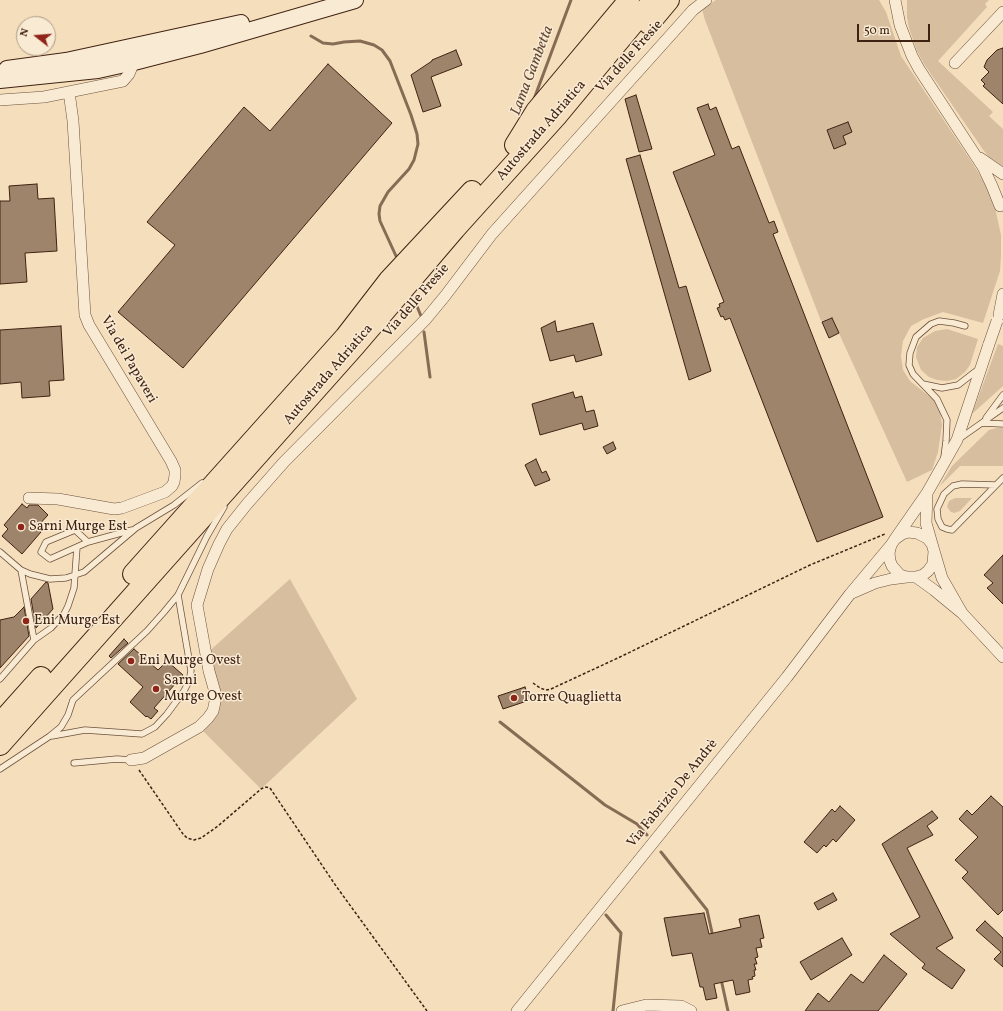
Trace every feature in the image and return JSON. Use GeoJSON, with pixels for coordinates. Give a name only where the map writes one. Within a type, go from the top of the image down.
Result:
{"type":"FeatureCollection","features":[{"type":"Feature","properties":{"kind":"highway"},"geometry":{"type":"LineString","coordinates":[[527,128],[536,111],[629,0]]}},
{"type":"Feature","properties":{"kind":"highway","name":"Autostrada Adriatica"},"geometry":{"type":"LineString","coordinates":[[0,745],[350,341],[389,280],[515,145],[527,128],[640,0]]}},
{"type":"Feature","properties":{"kind":"highway","name":"Autostrada Adriatica"},"geometry":{"type":"LineString","coordinates":[[0,723],[350,341],[455,229],[556,117],[653,0]]}},
{"type":"Feature","properties":{"kind":"highway"},"geometry":{"type":"LineString","coordinates":[[556,117],[635,40],[669,0]]}},
{"type":"Feature","properties":{"kind":"main road"},"geometry":{"type":"LineString","coordinates":[[0,70],[66,61],[248,22],[323,0]]}},
{"type":"Feature","properties":{"kind":"main road"},"geometry":{"type":"LineString","coordinates":[[0,80],[98,70],[134,62],[200,45],[355,0]]}},
{"type":"Feature","properties":{"kind":"street","name":"Via delle Fresie"},"geometry":{"type":"LineString","coordinates":[[131,760],[144,758],[199,727],[208,718],[213,710],[215,692],[209,671],[197,605],[208,569],[227,529],[284,462],[426,319],[492,234],[693,10],[706,0]]}},
{"type":"Feature","properties":{"kind":"street"},"geometry":{"type":"LineString","coordinates":[[887,0],[897,12]]}},
{"type":"Feature","properties":{"kind":"street"},"geometry":{"type":"LineString","coordinates":[[895,0],[903,35],[919,70],[983,167],[1002,210]]}},
{"type":"Feature","properties":{"kind":"street"},"geometry":{"type":"LineString","coordinates":[[897,12],[900,0]]}},
{"type":"Feature","properties":{"kind":"street"},"geometry":{"type":"LineString","coordinates":[[955,63],[1003,12]]}},
{"type":"Feature","properties":{"kind":"street"},"geometry":{"type":"LineString","coordinates":[[0,100],[44,97],[123,80],[129,74],[134,62]]}},
{"type":"Feature","properties":{"kind":"street","name":"Via dei Papaveri"},"geometry":{"type":"LineString","coordinates":[[29,498],[58,499],[106,509],[122,508],[165,492],[172,486],[175,475],[175,470],[171,461],[93,331],[85,315],[73,121],[69,92]]}},
{"type":"Feature","properties":{"kind":"street"},"geometry":{"type":"LineString","coordinates":[[971,149],[1003,174]]}},
{"type":"Feature","properties":{"kind":"street"},"geometry":{"type":"LineString","coordinates":[[1002,210],[1000,198],[1003,190]]}},
{"type":"Feature","properties":{"kind":"street","name":"Via Fabrizio De Andrè"},"geometry":{"type":"LineString","coordinates":[[517,1011],[788,677],[850,594],[893,542],[927,493],[957,440],[1000,313],[1003,294]]}},
{"type":"Feature","properties":{"kind":"street"},"geometry":{"type":"LineString","coordinates":[[927,493],[926,523],[933,548],[942,578],[962,613]]}},
{"type":"Feature","properties":{"kind":"street"},"geometry":{"type":"LineString","coordinates":[[850,594],[875,583],[891,579],[911,577],[923,575],[933,564],[933,548],[927,538],[921,534],[913,532],[902,534],[893,542],[889,557],[892,566],[896,572],[911,577],[934,590],[962,613],[1003,657]]}},
{"type":"Feature","properties":{"kind":"street"},"geometry":{"type":"LineString","coordinates":[[622,1011],[646,1005],[657,1008],[681,1006],[691,1011]]}},
{"type":"Feature","properties":{"kind":"lane"},"geometry":{"type":"LineString","coordinates":[[942,468],[946,441],[946,420],[937,399],[913,374],[909,365],[910,353],[916,337],[931,324],[939,321],[965,326]]}},
{"type":"Feature","properties":{"kind":"lane"},"geometry":{"type":"LineString","coordinates":[[321,355],[350,341]]}},
{"type":"Feature","properties":{"kind":"lane"},"geometry":{"type":"LineString","coordinates":[[336,378],[350,341]]}},
{"type":"Feature","properties":{"kind":"lane"},"geometry":{"type":"LineString","coordinates":[[922,384],[942,388],[958,385],[982,367]]}},
{"type":"Feature","properties":{"kind":"lane"},"geometry":{"type":"LineString","coordinates":[[982,424],[1003,396]]}},
{"type":"Feature","properties":{"kind":"lane"},"geometry":{"type":"LineString","coordinates":[[957,440],[1003,408]]}},
{"type":"Feature","properties":{"kind":"lane"},"geometry":{"type":"LineString","coordinates":[[982,424],[1003,424]]}},
{"type":"Feature","properties":{"kind":"lane"},"geometry":{"type":"LineString","coordinates":[[88,542],[74,530],[46,542],[40,552],[50,559],[88,542],[136,528],[149,522],[174,505],[207,478]]}},
{"type":"Feature","properties":{"kind":"lane"},"geometry":{"type":"LineString","coordinates":[[996,485],[962,484],[953,486],[944,494],[937,509],[938,519],[942,527],[947,530],[952,530],[1003,478]]}},
{"type":"Feature","properties":{"kind":"lane"},"geometry":{"type":"LineString","coordinates":[[0,769],[61,727],[68,715],[73,700],[147,631],[164,612],[178,595],[206,536],[229,500]]}},
{"type":"Feature","properties":{"kind":"lane"},"geometry":{"type":"LineString","coordinates":[[0,552],[21,570],[41,578],[66,578],[84,572],[136,528]]}},
{"type":"Feature","properties":{"kind":"lane"},"geometry":{"type":"LineString","coordinates":[[0,679],[34,640],[51,628],[64,614],[72,594],[77,547]]}},
{"type":"Feature","properties":{"kind":"lane"},"geometry":{"type":"LineString","coordinates":[[21,570],[34,640]]}},
{"type":"Feature","properties":{"kind":"lane"},"geometry":{"type":"LineString","coordinates":[[50,736],[85,730],[142,734],[155,727],[167,714],[184,691],[189,681],[191,671],[178,595]]}},
{"type":"Feature","properties":{"kind":"lane"},"geometry":{"type":"LineString","coordinates":[[74,763],[117,759],[131,760]]}},
{"type":"Feature","properties":{"kind":"path"},"geometry":{"type":"LineString","coordinates":[[533,683],[540,688],[546,690],[550,689],[620,657],[810,565],[881,535],[888,534],[893,542]]}},
{"type":"Feature","properties":{"kind":"path"},"geometry":{"type":"LineString","coordinates":[[131,760],[183,834],[187,838],[194,840],[201,838],[218,826],[261,789],[265,787],[270,788],[336,886],[427,1011]]}},
{"type":"Feature","properties":{"kind":"shaded area"},"geometry":{"type":"Polygon","coordinates":[[[716,0],[879,0],[886,12],[901,56],[973,164],[994,203],[1001,235],[1000,271],[983,323],[943,312],[924,319],[911,326],[903,341],[901,356],[903,370],[910,381],[934,400],[940,412],[942,425],[938,452],[932,470],[907,482],[832,318],[821,321],[705,20],[702,9],[716,0]]]}},
{"type":"Feature","properties":{"kind":"shaded area"},"geometry":{"type":"Polygon","coordinates":[[[907,0],[989,0],[985,4],[987,7],[938,61],[993,112],[989,116],[1003,129],[1003,167],[989,157],[984,151],[924,64],[917,51],[909,28],[907,17],[907,0]]]}},
{"type":"Feature","properties":{"kind":"shaded area"},"geometry":{"type":"Polygon","coordinates":[[[947,329],[978,339],[970,365],[965,372],[956,379],[947,381],[929,377],[921,370],[916,357],[917,347],[923,338],[935,331],[947,329]]]}},
{"type":"Feature","properties":{"kind":"shaded area"},"geometry":{"type":"Polygon","coordinates":[[[998,344],[1003,346],[1003,386],[972,414],[998,344]]]}},
{"type":"Feature","properties":{"kind":"shaded area"},"geometry":{"type":"Polygon","coordinates":[[[1003,428],[1003,466],[960,466],[939,487],[952,466],[989,430],[1003,428]]]}},
{"type":"Feature","properties":{"kind":"shaded area"},"geometry":{"type":"Polygon","coordinates":[[[955,498],[972,498],[960,511],[954,513],[947,507],[949,501],[955,498]]]}},
{"type":"Feature","properties":{"kind":"shaded area"},"geometry":{"type":"Polygon","coordinates":[[[290,579],[357,699],[261,789],[199,727],[213,711],[206,654],[290,579]]]}},
{"type":"Feature","properties":{"kind":"building"},"geometry":{"type":"Polygon","coordinates":[[[1003,48],[1003,104],[983,86],[985,84],[981,80],[989,72],[984,67],[987,60],[997,50],[1003,48]]]}},
{"type":"Feature","properties":{"kind":"building"},"geometry":{"type":"Polygon","coordinates":[[[456,50],[462,65],[431,77],[441,106],[423,112],[411,75],[432,60],[456,50]]]}},
{"type":"Feature","properties":{"kind":"building"},"geometry":{"type":"Polygon","coordinates":[[[328,64],[392,123],[183,368],[118,312],[175,245],[147,222],[244,107],[270,131],[328,64]]]}},
{"type":"Feature","properties":{"kind":"building"},"geometry":{"type":"Polygon","coordinates":[[[636,95],[652,149],[639,152],[625,99],[636,95]]]}},
{"type":"Feature","properties":{"kind":"building"},"geometry":{"type":"Polygon","coordinates":[[[708,104],[710,110],[716,107],[732,149],[739,146],[769,223],[774,221],[778,232],[773,234],[883,517],[817,542],[730,318],[725,320],[723,316],[721,317],[717,308],[720,307],[719,304],[724,302],[673,172],[715,155],[697,108],[708,104]]]}},
{"type":"Feature","properties":{"kind":"building"},"geometry":{"type":"Polygon","coordinates":[[[848,122],[852,132],[843,136],[846,144],[834,149],[827,130],[848,122]]]}},
{"type":"Feature","properties":{"kind":"building"},"geometry":{"type":"Polygon","coordinates":[[[640,155],[679,288],[686,286],[711,371],[689,380],[626,159],[640,155]]]}},
{"type":"Feature","properties":{"kind":"building"},"geometry":{"type":"Polygon","coordinates":[[[37,184],[38,199],[54,198],[57,251],[25,253],[27,282],[0,284],[0,201],[10,201],[9,186],[37,184]]]}},
{"type":"Feature","properties":{"kind":"building"},"geometry":{"type":"Polygon","coordinates":[[[832,318],[839,333],[829,338],[822,322],[832,318]]]}},
{"type":"Feature","properties":{"kind":"building"},"geometry":{"type":"Polygon","coordinates":[[[555,321],[557,332],[593,323],[602,355],[576,362],[574,355],[550,361],[541,328],[555,321]]]}},
{"type":"Feature","properties":{"kind":"building"},"geometry":{"type":"Polygon","coordinates":[[[61,326],[64,380],[49,381],[50,396],[22,398],[21,382],[0,384],[0,330],[61,326]]]}},
{"type":"Feature","properties":{"kind":"building"},"geometry":{"type":"Polygon","coordinates":[[[573,392],[575,398],[582,396],[586,412],[594,410],[598,426],[584,430],[582,423],[540,435],[532,404],[573,392]]]}},
{"type":"Feature","properties":{"kind":"building"},"geometry":{"type":"Polygon","coordinates":[[[613,442],[616,449],[607,454],[603,447],[613,442]]]}},
{"type":"Feature","properties":{"kind":"building"},"geometry":{"type":"Polygon","coordinates":[[[536,459],[542,473],[546,471],[550,480],[535,486],[525,465],[536,459]]]}},
{"type":"Feature","properties":{"kind":"building","name":"Sarni Murge Est"},"geometry":{"type":"Polygon","coordinates":[[[22,504],[27,508],[29,505],[38,505],[48,515],[36,528],[41,532],[22,554],[2,536],[8,529],[4,525],[22,504]]]}},
{"type":"Feature","properties":{"kind":"building"},"geometry":{"type":"Polygon","coordinates":[[[1003,555],[1003,604],[987,588],[993,583],[984,575],[1003,555]]]}},
{"type":"Feature","properties":{"kind":"building"},"geometry":{"type":"Polygon","coordinates":[[[46,582],[48,583],[53,609],[36,628],[31,599],[46,582]]]}},
{"type":"Feature","properties":{"kind":"building"},"geometry":{"type":"Polygon","coordinates":[[[24,607],[29,636],[0,668],[0,620],[14,617],[24,607]]]}},
{"type":"Feature","properties":{"kind":"building"},"geometry":{"type":"Polygon","coordinates":[[[124,639],[128,643],[111,658],[109,656],[124,639]]]}},
{"type":"Feature","properties":{"kind":"building","name":"Sarni Murge Ovest"},"geometry":{"type":"Polygon","coordinates":[[[134,649],[158,670],[167,661],[183,675],[154,708],[158,711],[151,719],[147,716],[146,717],[130,702],[143,687],[118,664],[134,649]]]}},
{"type":"Feature","properties":{"kind":"building","name":"Torre Quaglietta"},"geometry":{"type":"Polygon","coordinates":[[[525,687],[530,700],[503,709],[498,696],[525,687]]]}},
{"type":"Feature","properties":{"kind":"building"},"geometry":{"type":"Polygon","coordinates":[[[991,796],[1003,807],[1003,910],[998,915],[962,878],[968,872],[955,860],[978,837],[959,819],[967,810],[972,815],[991,796]]]}},
{"type":"Feature","properties":{"kind":"building"},"geometry":{"type":"Polygon","coordinates":[[[840,806],[855,820],[836,842],[833,839],[826,847],[824,845],[817,853],[804,842],[832,809],[835,812],[840,806]]]}},
{"type":"Feature","properties":{"kind":"building"},"geometry":{"type":"Polygon","coordinates":[[[932,811],[938,818],[927,826],[933,835],[907,848],[953,938],[936,948],[965,970],[952,989],[922,968],[925,964],[890,934],[920,917],[882,844],[932,811]]]}},
{"type":"Feature","properties":{"kind":"building"},"geometry":{"type":"Polygon","coordinates":[[[833,893],[837,900],[818,910],[814,903],[833,893]]]}},
{"type":"Feature","properties":{"kind":"building"},"geometry":{"type":"Polygon","coordinates":[[[704,913],[709,934],[741,927],[739,919],[759,915],[764,938],[760,939],[762,947],[756,948],[758,957],[755,958],[757,964],[754,964],[756,970],[754,970],[755,976],[752,977],[753,979],[748,980],[750,992],[736,995],[733,980],[714,984],[717,998],[706,1000],[703,987],[700,987],[692,953],[672,956],[664,918],[704,913]]]}},
{"type":"Feature","properties":{"kind":"building"},"geometry":{"type":"Polygon","coordinates":[[[985,921],[1003,938],[1003,967],[994,959],[1001,952],[976,930],[985,921]]]}},
{"type":"Feature","properties":{"kind":"building"},"geometry":{"type":"Polygon","coordinates":[[[842,938],[852,955],[811,980],[800,962],[842,938]]]}},
{"type":"Feature","properties":{"kind":"building"},"geometry":{"type":"Polygon","coordinates":[[[884,955],[907,974],[878,1011],[805,1011],[818,993],[829,1002],[851,974],[863,983],[884,955]]]}},
{"type":"Feature","properties":{"kind":"waterway","name":"Lama Gambetta"},"geometry":{"type":"LineString","coordinates":[[534,99],[571,0]]}},
{"type":"Feature","properties":{"kind":"waterway"},"geometry":{"type":"LineString","coordinates":[[311,36],[323,43],[333,44],[360,41],[374,45],[382,50],[390,61],[411,115],[417,134],[418,144],[414,160],[409,169],[388,192],[380,206],[379,214],[380,221],[396,256]]}},
{"type":"Feature","properties":{"kind":"waterway"},"geometry":{"type":"LineString","coordinates":[[416,304],[421,316]]}},
{"type":"Feature","properties":{"kind":"waterway"},"geometry":{"type":"LineString","coordinates":[[424,332],[430,377]]}},
{"type":"Feature","properties":{"kind":"waterway"},"geometry":{"type":"LineString","coordinates":[[500,722],[605,805],[637,824],[647,835]]}},
{"type":"Feature","properties":{"kind":"waterway"},"geometry":{"type":"LineString","coordinates":[[661,852],[707,910],[713,937]]}},
{"type":"Feature","properties":{"kind":"waterway","name":"Lama Gambetta"},"geometry":{"type":"LineString","coordinates":[[606,915],[621,933],[613,1011]]}},
{"type":"Feature","properties":{"kind":"waterway"},"geometry":{"type":"LineString","coordinates":[[721,979],[728,1011]]}},
{"type":"Feature","properties":{"kind":"place","name":"Sarni Murge Est"},"geometry":{"type":"Point","coordinates":[21,527]}},
{"type":"Feature","properties":{"kind":"place","name":"Eni Murge Est"},"geometry":{"type":"Point","coordinates":[26,621]}},
{"type":"Feature","properties":{"kind":"place","name":"Eni Murge Ovest"},"geometry":{"type":"Point","coordinates":[131,661]}},
{"type":"Feature","properties":{"kind":"place","name":"Sarni Murge Ovest"},"geometry":{"type":"Point","coordinates":[156,689]}},
{"type":"Feature","properties":{"kind":"place","name":"Torre Quaglietta"},"geometry":{"type":"Point","coordinates":[514,698]}}]}
